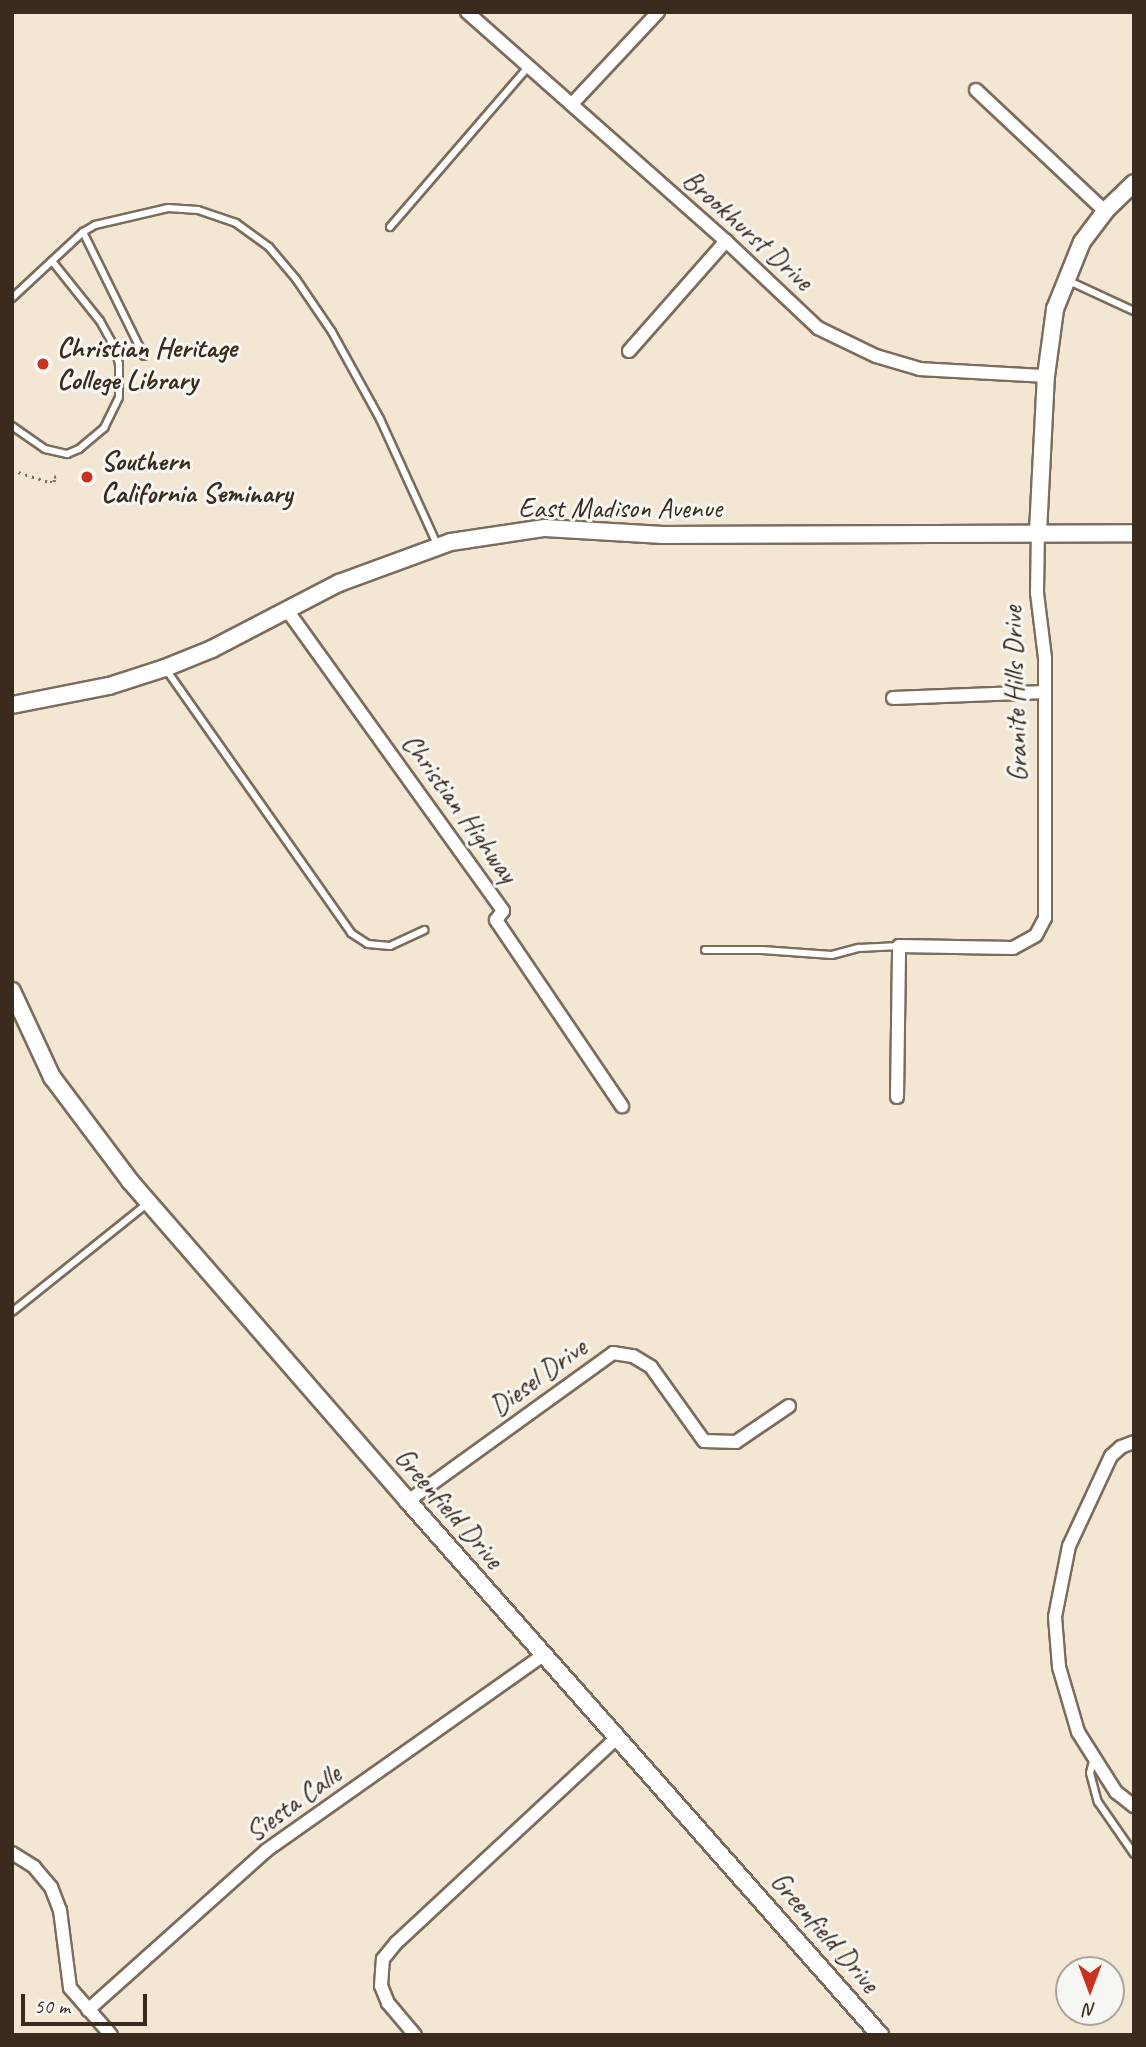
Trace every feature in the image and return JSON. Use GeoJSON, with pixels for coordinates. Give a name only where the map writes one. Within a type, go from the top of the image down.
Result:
{"type":"FeatureCollection","features":[{"type":"Feature","properties":{"kind":"street","name":"Brookhurst Drive"},"geometry":{"type":"LineString","coordinates":[[467,12],[726,241],[818,328],[856,348],[920,369],[1046,376]]}},
{"type":"Feature","properties":{"kind":"street"},"geometry":{"type":"LineString","coordinates":[[572,104],[658,12]]}},
{"type":"Feature","properties":{"kind":"street"},"geometry":{"type":"LineString","coordinates":[[976,90],[1105,211]]}},
{"type":"Feature","properties":{"kind":"street","name":"Granite Hills Drive"},"geometry":{"type":"LineString","coordinates":[[900,946],[1013,948],[1036,935],[1045,918],[1045,658],[1037,593],[1046,376],[1055,309],[1065,279],[1082,242],[1105,211],[1134,183]]}},
{"type":"Feature","properties":{"kind":"street"},"geometry":{"type":"LineString","coordinates":[[629,351],[726,241]]}},
{"type":"Feature","properties":{"kind":"street","name":"East Madison Avenue"},"geometry":{"type":"LineString","coordinates":[[12,705],[109,686],[165,668],[339,583],[438,546],[545,528],[663,535],[1134,533]]}},
{"type":"Feature","properties":{"kind":"street","name":"Christian Highway"},"geometry":{"type":"LineString","coordinates":[[288,610],[503,911],[496,920],[622,1106]]}},
{"type":"Feature","properties":{"kind":"street"},"geometry":{"type":"LineString","coordinates":[[893,698],[1045,692]]}},
{"type":"Feature","properties":{"kind":"street"},"geometry":{"type":"LineString","coordinates":[[897,1097],[900,946]]}},
{"type":"Feature","properties":{"kind":"street","name":"Greenfield Drive"},"geometry":{"type":"LineString","coordinates":[[12,991],[52,1077],[149,1203],[543,1655],[880,2035]]}},
{"type":"Feature","properties":{"kind":"street","name":"Diesel Drive"},"geometry":{"type":"LineString","coordinates":[[408,1501],[613,1353],[633,1356],[651,1367],[704,1441],[736,1442],[789,1406]]}},
{"type":"Feature","properties":{"kind":"street"},"geometry":{"type":"LineString","coordinates":[[1134,1442],[1121,1447],[1111,1456],[1069,1546],[1055,1618],[1059,1667],[1078,1732],[1116,1792],[1134,1806]]}},
{"type":"Feature","properties":{"kind":"street","name":"Siesta Calle"},"geometry":{"type":"LineString","coordinates":[[88,2011],[267,1850],[543,1655]]}},
{"type":"Feature","properties":{"kind":"street"},"geometry":{"type":"LineString","coordinates":[[415,2035],[388,2003],[381,1986],[383,1959],[396,1943],[618,1737]]}},
{"type":"Feature","properties":{"kind":"street"},"geometry":{"type":"LineString","coordinates":[[12,1853],[34,1867],[57,1898],[63,1922],[70,1988],[111,2035]]}},
{"type":"Feature","properties":{"kind":"lane"},"geometry":{"type":"LineString","coordinates":[[390,227],[528,66]]}},
{"type":"Feature","properties":{"kind":"lane"},"geometry":{"type":"LineString","coordinates":[[12,298],[83,232],[128,215],[167,208],[198,210],[236,223],[269,247],[296,279],[357,374],[438,546]]}},
{"type":"Feature","properties":{"kind":"lane"},"geometry":{"type":"LineString","coordinates":[[83,232],[144,356]]}},
{"type":"Feature","properties":{"kind":"lane"},"geometry":{"type":"LineString","coordinates":[[12,426],[45,449],[67,454],[79,449],[104,428],[119,397],[119,364],[115,348],[100,321],[52,261]]}},
{"type":"Feature","properties":{"kind":"lane"},"geometry":{"type":"LineString","coordinates":[[1065,279],[1134,312]]}},
{"type":"Feature","properties":{"kind":"lane"},"geometry":{"type":"LineString","coordinates":[[165,668],[351,933],[369,944],[390,946],[424,930]]}},
{"type":"Feature","properties":{"kind":"lane"},"geometry":{"type":"LineString","coordinates":[[705,950],[762,950],[832,955],[859,948],[900,946]]}},
{"type":"Feature","properties":{"kind":"lane"},"geometry":{"type":"LineString","coordinates":[[12,1312],[149,1203]]}},
{"type":"Feature","properties":{"kind":"lane"},"geometry":{"type":"LineString","coordinates":[[1094,1757],[1090,1773],[1098,1802],[1134,1854]]}},
{"type":"Feature","properties":{"kind":"path"},"geometry":{"type":"LineString","coordinates":[[12,470],[50,482],[54,482],[54,477],[57,476]]}},
{"type":"Feature","properties":{"kind":"place","name":"Christian Heritage College Library"},"geometry":{"type":"Point","coordinates":[43,364]}},
{"type":"Feature","properties":{"kind":"place","name":"Southern California Seminary"},"geometry":{"type":"Point","coordinates":[87,477]}}]}
